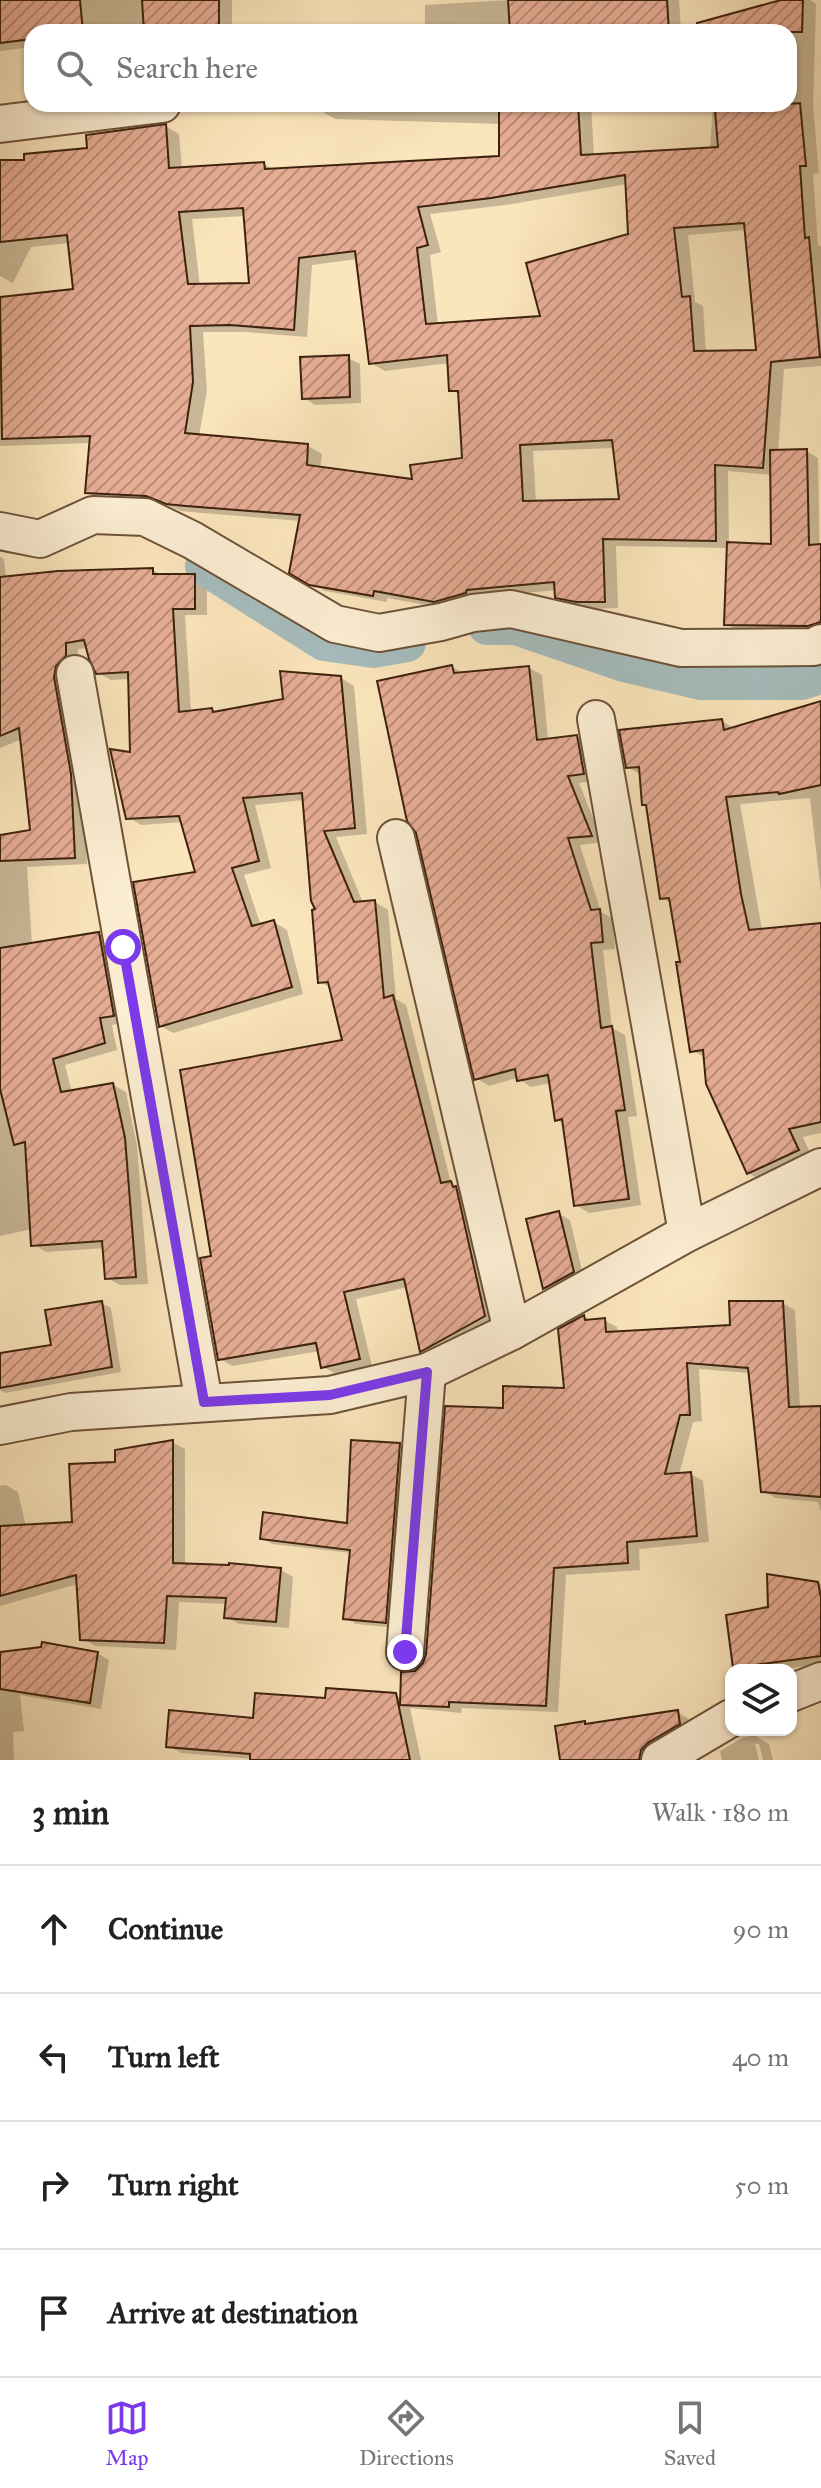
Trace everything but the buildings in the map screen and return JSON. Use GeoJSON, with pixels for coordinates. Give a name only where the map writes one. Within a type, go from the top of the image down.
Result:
{"type":"FeatureCollection","features":[{"type":"Feature","properties":{"kind":"street"},"geometry":{"type":"LineString","coordinates":[[0,124],[97,112]]}},
{"type":"Feature","properties":{"kind":"street"},"geometry":{"type":"LineString","coordinates":[[0,531],[40,539],[93,515],[145,517],[192,540],[335,624],[379,633],[473,613],[511,609],[681,648],[814,647],[821,643]]}},
{"type":"Feature","properties":{"kind":"street"},"geometry":{"type":"LineString","coordinates":[[75,674],[204,1402]]}},
{"type":"Feature","properties":{"kind":"street"},"geometry":{"type":"LineString","coordinates":[[596,719],[687,1233]]}},
{"type":"Feature","properties":{"kind":"street"},"geometry":{"type":"LineString","coordinates":[[396,838],[512,1331]]}},
{"type":"Feature","properties":{"kind":"street"},"geometry":{"type":"LineString","coordinates":[[0,1426],[71,1412],[330,1395],[427,1372],[512,1331],[687,1233],[821,1167]]}},
{"type":"Feature","properties":{"kind":"street"},"geometry":{"type":"LineString","coordinates":[[405,1652],[427,1372]]}},
{"type":"Feature","properties":{"kind":"street"},"geometry":{"type":"LineString","coordinates":[[797,1691],[821,1681]]}},
{"type":"Feature","properties":{"kind":"street"},"geometry":{"type":"LineString","coordinates":[[660,1760],[725,1722]]}},
{"type":"Feature","properties":{"kind":"waterway"},"geometry":{"type":"LineString","coordinates":[[204,566],[324,642],[373,649],[407,643]]}},
{"type":"Feature","properties":{"kind":"waterway"},"geometry":{"type":"LineString","coordinates":[[487,626],[516,626],[624,663],[701,681],[801,681],[821,675]]}},
{"type":"Feature","properties":{"kind":"route"},"geometry":{"type":"LineString","coordinates":[[123,947],[204,1402],[330,1395],[427,1372],[405,1652]]}}]}
